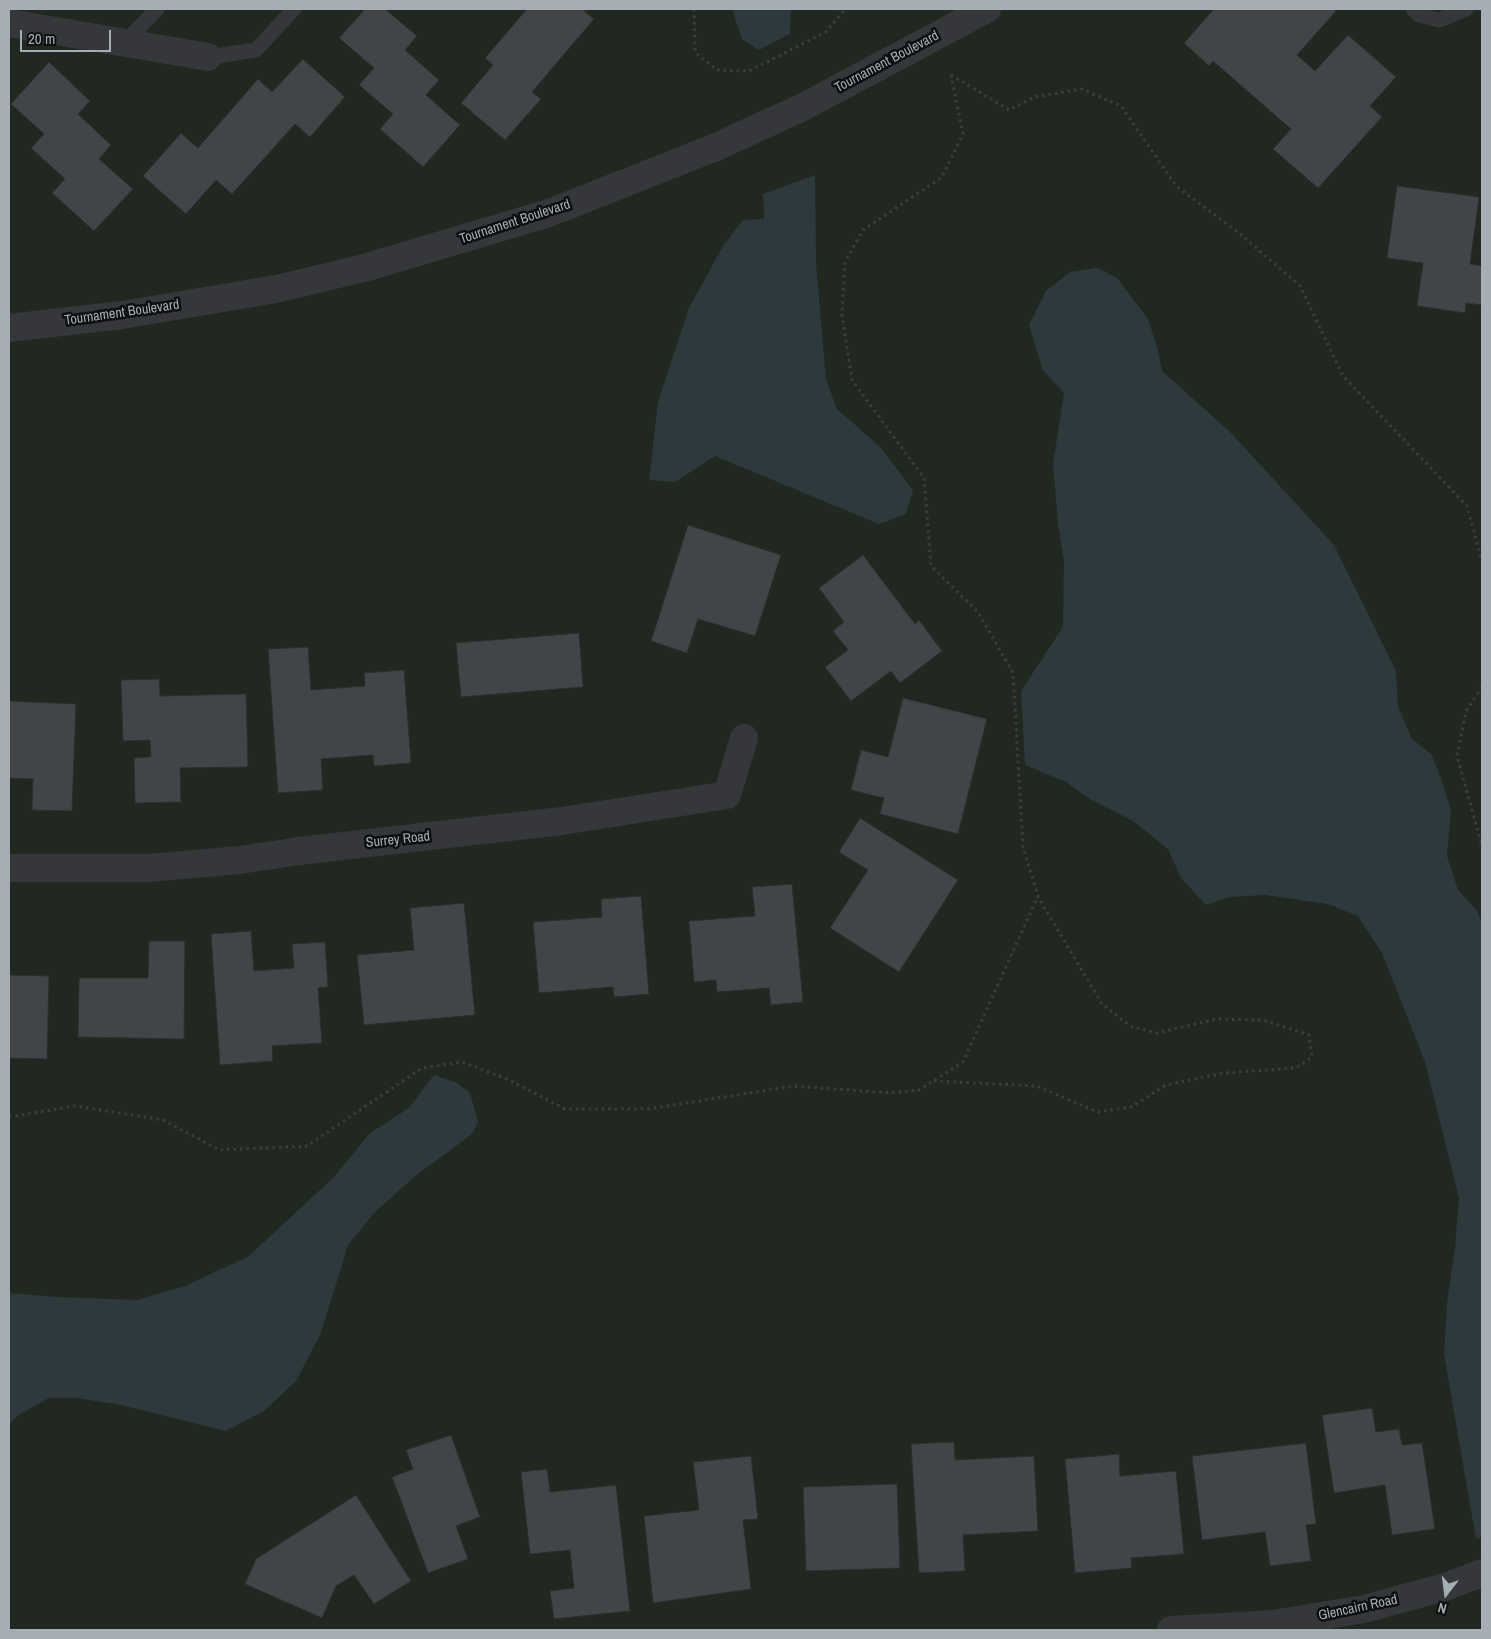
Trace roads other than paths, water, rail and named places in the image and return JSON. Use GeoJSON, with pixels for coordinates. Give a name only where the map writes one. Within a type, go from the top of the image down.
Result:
{"type":"FeatureCollection","features":[{"type":"Feature","properties":{"kind":"street","name":"Tournament Boulevard"},"geometry":{"type":"LineString","coordinates":[[9,328],[122,315],[276,289],[364,268],[549,213],[716,147],[803,107],[987,9]]}},
{"type":"Feature","properties":{"kind":"street"},"geometry":{"type":"LineString","coordinates":[[9,23],[208,57]]}},
{"type":"Feature","properties":{"kind":"street","name":"Surrey Road"},"geometry":{"type":"LineString","coordinates":[[9,868],[148,868],[240,860],[299,851],[562,821],[727,795],[744,738]]}},
{"type":"Feature","properties":{"kind":"street","name":"Glencairn Road"},"geometry":{"type":"LineString","coordinates":[[1171,1630],[1273,1624],[1364,1609],[1445,1587],[1482,1573]]}},
{"type":"Feature","properties":{"kind":"lane"},"geometry":{"type":"LineString","coordinates":[[124,43],[157,9]]}},
{"type":"Feature","properties":{"kind":"lane"},"geometry":{"type":"LineString","coordinates":[[208,57],[256,50],[294,9]]}},
{"type":"Feature","properties":{"kind":"lane"},"geometry":{"type":"LineString","coordinates":[[1413,9],[1419,15],[1439,20],[1466,9]]}}]}
